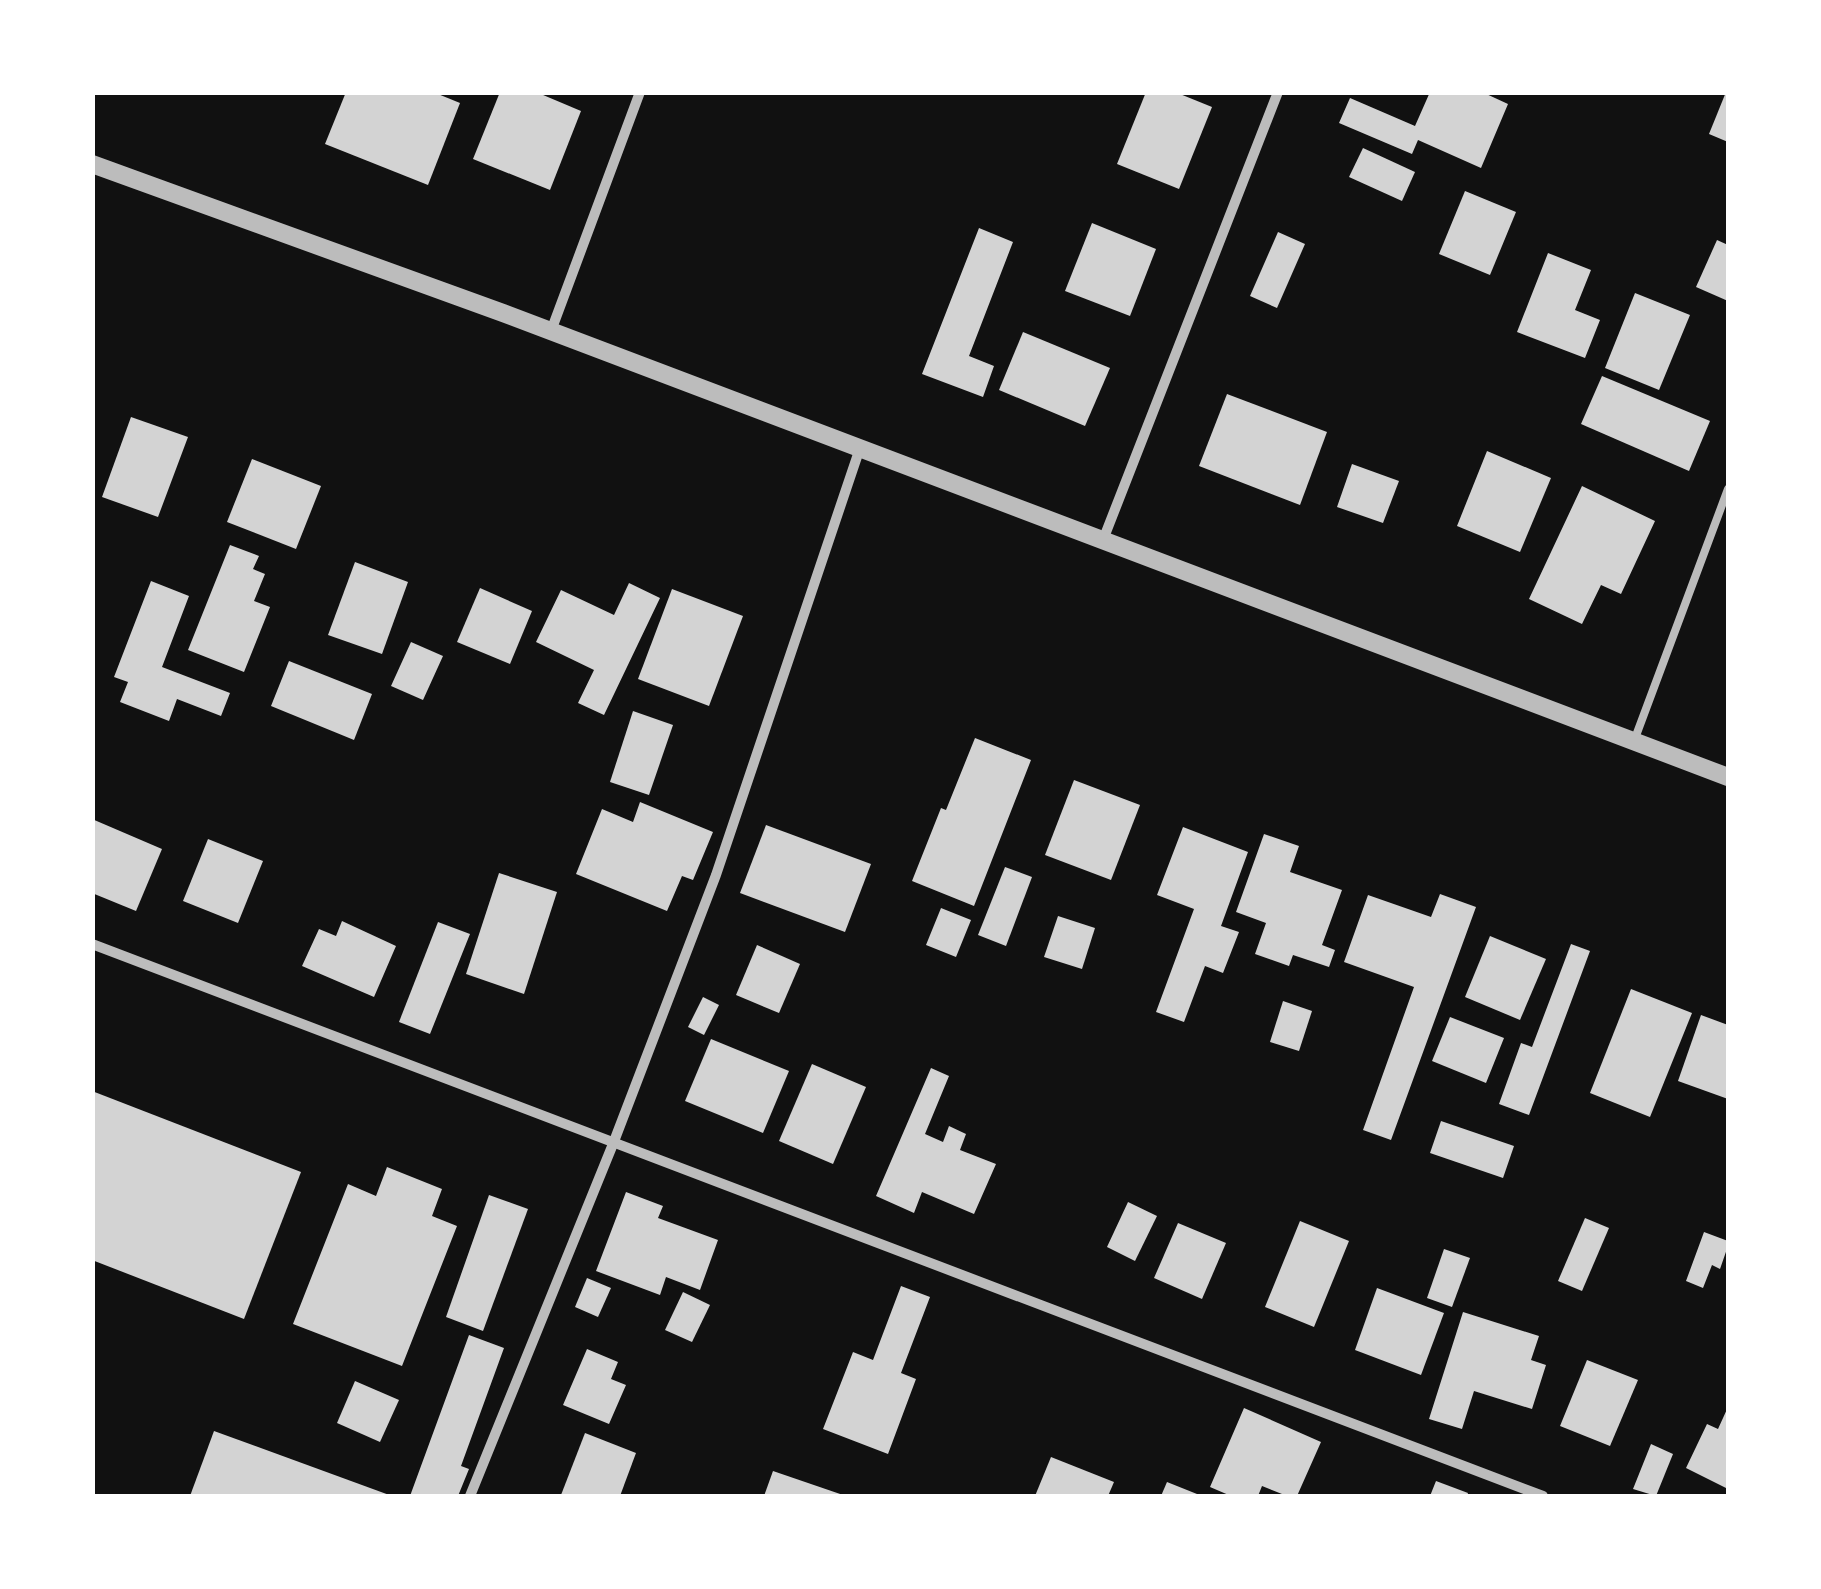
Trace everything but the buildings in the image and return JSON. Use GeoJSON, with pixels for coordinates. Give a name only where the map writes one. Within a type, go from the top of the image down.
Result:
{"type":"FeatureCollection","features":[{"type":"Feature","properties":{"kind":"street"},"geometry":{"type":"LineString","coordinates":[[551,331],[640,92]]}},
{"type":"Feature","properties":{"kind":"street"},"geometry":{"type":"LineString","coordinates":[[1103,540],[1278,92]]}},
{"type":"Feature","properties":{"kind":"street"},"geometry":{"type":"LineString","coordinates":[[92,164],[551,331],[1728,776]]}},
{"type":"Feature","properties":{"kind":"street"},"geometry":{"type":"LineString","coordinates":[[470,1496],[716,876],[860,448]]}},
{"type":"Feature","properties":{"kind":"street"},"geometry":{"type":"LineString","coordinates":[[92,944],[1542,1496]]}},
{"type":"Feature","properties":{"kind":"lane"},"geometry":{"type":"LineString","coordinates":[[1634,741],[1728,488]]}}]}
